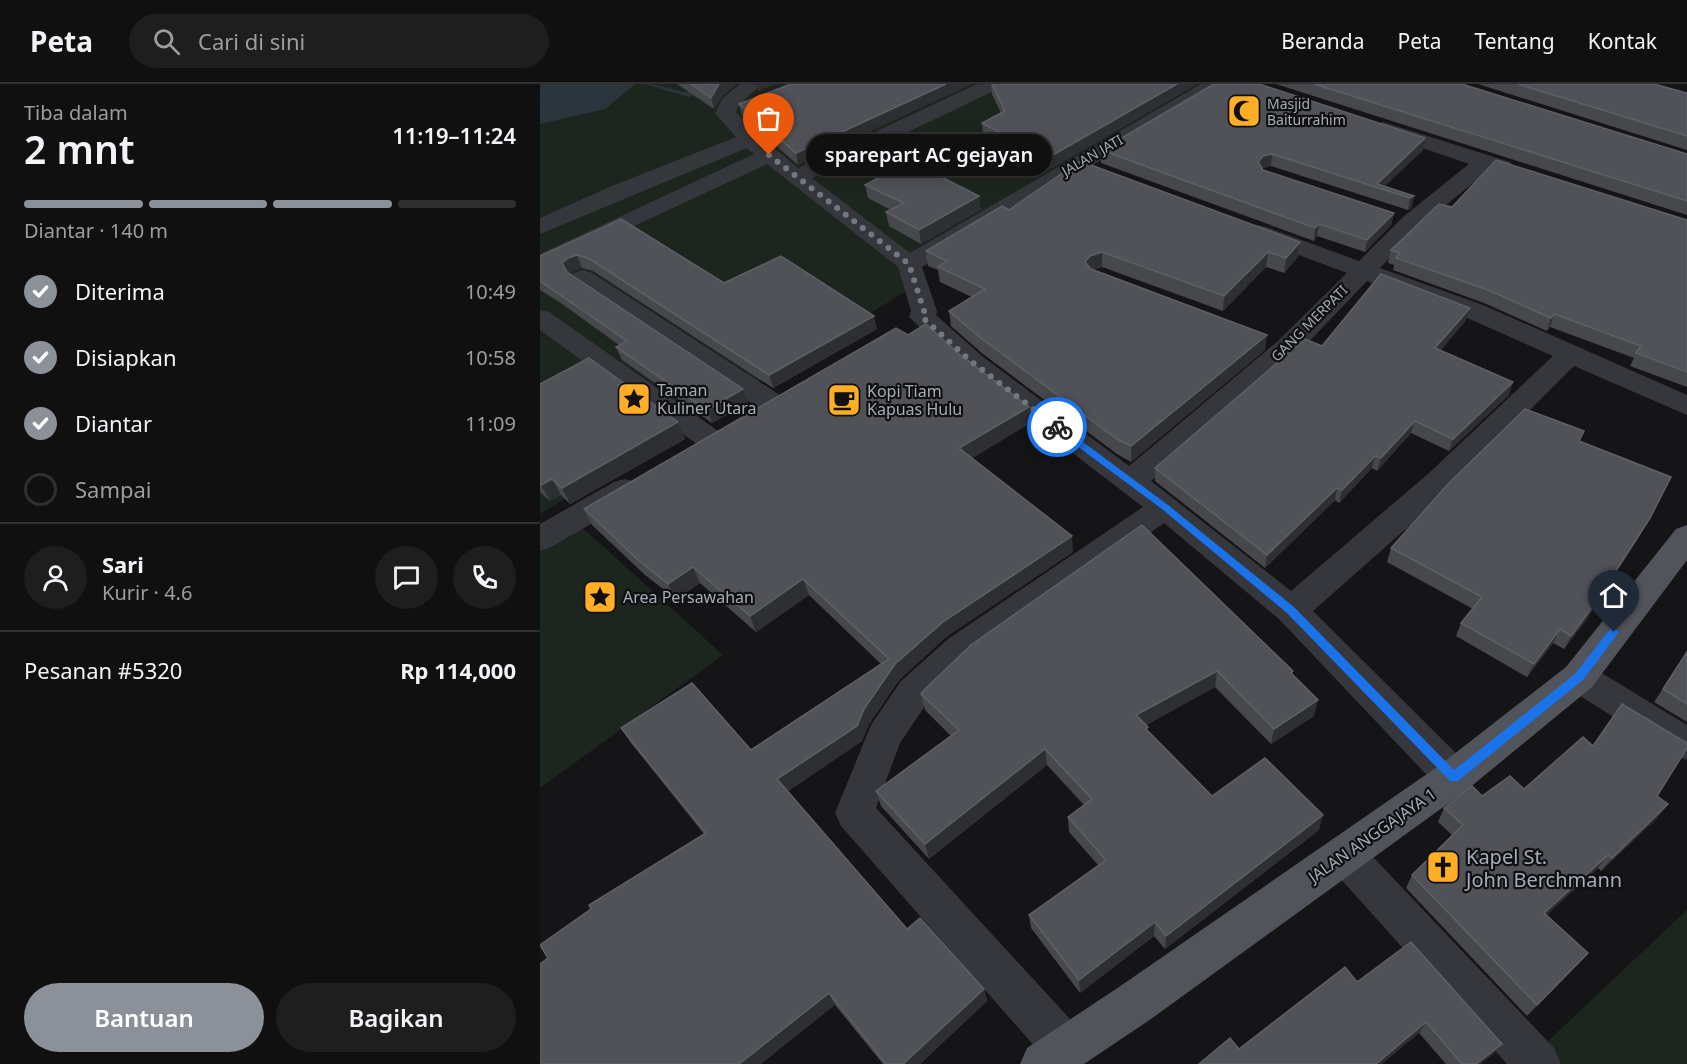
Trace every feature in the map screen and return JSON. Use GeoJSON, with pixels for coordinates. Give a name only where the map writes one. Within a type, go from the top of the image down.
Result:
{"type":"FeatureCollection","features":[{"type":"Feature","properties":{"kind":"main road","name":"JALAN ANGGAJAYA 1"},"geometry":{"type":"LineString","coordinates":[[1054,1056],[1135,1003],[1454,777],[1579,677],[1687,537]]}},
{"type":"Feature","properties":{"kind":"street"},"geometry":{"type":"LineString","coordinates":[[796,177],[993,84]]}},
{"type":"Feature","properties":{"kind":"street","name":"JALAN JATI"},"geometry":{"type":"LineString","coordinates":[[909,264],[1215,84]]}},
{"type":"Feature","properties":{"kind":"street"},"geometry":{"type":"LineString","coordinates":[[760,90],[730,102],[725,113],[769,155],[909,264],[924,311],[913,322],[972,362],[1131,481],[1291,610],[1454,777]]}},
{"type":"Feature","properties":{"kind":"street"},"geometry":{"type":"LineString","coordinates":[[1360,121],[1519,172]]}},
{"type":"Feature","properties":{"kind":"street"},"geometry":{"type":"LineString","coordinates":[[540,227],[620,191],[750,139]]}},
{"type":"Feature","properties":{"kind":"street"},"geometry":{"type":"LineString","coordinates":[[540,263],[769,155]]}},
{"type":"Feature","properties":{"kind":"street","name":"GANG MERPATI"},"geometry":{"type":"LineString","coordinates":[[1131,481],[1277,343],[1362,271],[1400,219],[1485,162]]}},
{"type":"Feature","properties":{"kind":"street"},"geometry":{"type":"LineString","coordinates":[[1077,164],[1110,176]]}},
{"type":"Feature","properties":{"kind":"street"},"geometry":{"type":"LineString","coordinates":[[1241,225],[1474,310],[1687,406]]}},
{"type":"Feature","properties":{"kind":"street"},"geometry":{"type":"LineString","coordinates":[[583,278],[752,416]]}},
{"type":"Feature","properties":{"kind":"street"},"geometry":{"type":"LineString","coordinates":[[540,318],[752,416]]}},
{"type":"Feature","properties":{"kind":"street"},"geometry":{"type":"LineString","coordinates":[[1291,610],[1440,481],[1572,353]]}},
{"type":"Feature","properties":{"kind":"street"},"geometry":{"type":"LineString","coordinates":[[681,458],[752,416]]}},
{"type":"Feature","properties":{"kind":"street"},"geometry":{"type":"LineString","coordinates":[[540,539],[651,475]]}},
{"type":"Feature","properties":{"kind":"street"},"geometry":{"type":"LineString","coordinates":[[1054,1056],[855,813],[884,736],[914,692],[960,650],[1165,507]]}},
{"type":"Feature","properties":{"kind":"street"},"geometry":{"type":"LineString","coordinates":[[1579,677],[1687,744]]}},
{"type":"Feature","properties":{"kind":"street"},"geometry":{"type":"LineString","coordinates":[[1344,854],[1538,1064]]}},
{"type":"Feature","properties":{"kind":"shaded area","name":"Taman Kuliner Utara"},"geometry":{"type":"Polygon","coordinates":[[[569,84],[1204,84],[907,262],[918,284],[540,514],[540,91],[569,84]]]}},
{"type":"Feature","properties":{"kind":"shaded area"},"geometry":{"type":"Polygon","coordinates":[[[591,84],[635,84],[605,109],[540,124],[540,104],[591,84]]]}},
{"type":"Feature","properties":{"kind":"shaded area","name":"Area Persawahan"},"geometry":{"type":"Polygon","coordinates":[[[574,520],[723,655],[540,788],[540,540],[574,520]]]}},
{"type":"Feature","properties":{"kind":"shaded area"},"geometry":{"type":"Polygon","coordinates":[[[1687,910],[1687,1064],[1538,1064],[1531,1057],[1687,910]]]}},
{"type":"Feature","properties":{"kind":"building"},"geometry":{"type":"Polygon","coordinates":[[[691,84],[719,84],[711,98],[691,84]]]}},
{"type":"Feature","properties":{"kind":"building"},"geometry":{"type":"Polygon","coordinates":[[[791,84],[946,84],[796,153],[739,104],[791,84]]]}},
{"type":"Feature","properties":{"kind":"building"},"geometry":{"type":"Polygon","coordinates":[[[992,84],[1177,84],[1048,158],[982,123],[1005,111],[992,84]]]}},
{"type":"Feature","properties":{"kind":"building"},"geometry":{"type":"Polygon","coordinates":[[[1214,84],[1259,84],[1425,138],[1377,184],[1414,196],[1410,198],[1272,154],[1263,156],[1258,162],[1263,170],[1394,213],[1367,240],[1319,224],[1315,228],[1101,150],[1214,84]]]}},
{"type":"Feature","properties":{"kind":"building"},"geometry":{"type":"Polygon","coordinates":[[[1314,84],[1462,84],[1687,154],[1687,201],[1314,84]]]}},
{"type":"Feature","properties":{"kind":"building"},"geometry":{"type":"Polygon","coordinates":[[[1518,84],[1654,84],[1687,93],[1687,136],[1518,84]]]}},
{"type":"Feature","properties":{"kind":"building"},"geometry":{"type":"Polygon","coordinates":[[[1496,160],[1687,220],[1687,372],[1636,353],[1641,346],[1554,314],[1551,318],[1488,290],[1396,258],[1400,253],[1391,250],[1439,204],[1452,207],[1496,160]]]}},
{"type":"Feature","properties":{"kind":"building"},"geometry":{"type":"Polygon","coordinates":[[[910,161],[979,196],[919,230],[886,212],[904,203],[865,185],[910,161]]]}},
{"type":"Feature","properties":{"kind":"building"},"geometry":{"type":"Polygon","coordinates":[[[1080,161],[1300,242],[1286,258],[1268,252],[1224,296],[1102,252],[1090,256],[1085,262],[1091,269],[1267,335],[1131,446],[1117,439],[982,339],[949,311],[985,289],[938,267],[947,261],[926,251],[1002,206],[1009,210],[1080,161]]]}},
{"type":"Feature","properties":{"kind":"building"},"geometry":{"type":"Polygon","coordinates":[[[621,219],[724,283],[781,256],[874,316],[769,375],[588,258],[577,255],[562,263],[567,272],[743,389],[707,410],[616,347],[627,341],[540,281],[540,256],[621,219]]]}},
{"type":"Feature","properties":{"kind":"building"},"geometry":{"type":"Polygon","coordinates":[[[1381,274],[1470,308],[1435,348],[1513,382],[1453,439],[1415,421],[1381,458],[1375,456],[1342,490],[1337,488],[1267,555],[1155,468],[1305,339],[1322,346],[1381,274]]]}},
{"type":"Feature","properties":{"kind":"building"},"geometry":{"type":"Polygon","coordinates":[[[926,324],[958,353],[1029,407],[959,448],[1072,536],[943,622],[895,664],[864,709],[857,726],[777,779],[907,929],[920,918],[984,989],[903,1064],[886,1064],[829,993],[739,1064],[540,1064],[540,964],[548,958],[540,945],[591,909],[589,905],[706,833],[621,728],[692,683],[751,750],[889,659],[803,579],[750,616],[693,567],[668,584],[637,559],[584,509],[896,328],[908,335],[926,324]]]}},
{"type":"Feature","properties":{"kind":"building"},"geometry":{"type":"Polygon","coordinates":[[[589,358],[678,422],[562,488],[552,479],[541,485],[540,384],[589,358]]]}},
{"type":"Feature","properties":{"kind":"building"},"geometry":{"type":"Polygon","coordinates":[[[1525,409],[1584,431],[1579,441],[1671,477],[1650,518],[1593,606],[1571,636],[1560,629],[1534,664],[1461,623],[1482,597],[1391,548],[1449,483],[1525,409]]]}},
{"type":"Feature","properties":{"kind":"building"},"geometry":{"type":"Polygon","coordinates":[[[1142,525],[1293,671],[1291,673],[1318,700],[1274,729],[1217,671],[1136,715],[1148,727],[1146,729],[1212,796],[1265,758],[1323,815],[1166,936],[1155,922],[1079,980],[1029,915],[1106,860],[1068,817],[1092,799],[1045,749],[925,844],[876,791],[959,730],[921,694],[925,689],[971,645],[1142,525]]]}},
{"type":"Feature","properties":{"kind":"building"},"geometry":{"type":"Polygon","coordinates":[[[1687,652],[1687,704],[1663,689],[1687,652]]]}},
{"type":"Feature","properties":{"kind":"building"},"geometry":{"type":"Polygon","coordinates":[[[1622,704],[1687,743],[1687,748],[1657,796],[1668,804],[1612,858],[1608,855],[1544,913],[1588,953],[1537,1005],[1412,875],[1463,825],[1444,808],[1472,786],[1482,796],[1510,776],[1524,789],[1583,737],[1593,746],[1622,704]]]}},
{"type":"Feature","properties":{"kind":"building"},"geometry":{"type":"Polygon","coordinates":[[[1411,942],[1502,1044],[1476,1064],[1462,1064],[1426,1022],[1376,1064],[1199,1064],[1230,1038],[1239,1049],[1345,967],[1357,982],[1411,942]]]}},
{"type":"Feature","properties":{"kind":"waterway"},"geometry":{"type":"LineString","coordinates":[[540,91],[569,84]]}},
{"type":"Feature","properties":{"kind":"waterway"},"geometry":{"type":"LineString","coordinates":[[649,84],[689,95],[713,84]]}},
{"type":"Feature","properties":{"kind":"way so far"},"geometry":{"type":"LineString","coordinates":[[769,155],[909,264],[924,311],[922,317],[972,362],[1057,427]]}},
{"type":"Feature","properties":{"kind":"place","name":"Masjid Baiturrahim"},"geometry":{"type":"Point","coordinates":[1244,111]}},
{"type":"Feature","properties":{"kind":"place","name":"sparepart AC gejayan"},"geometry":{"type":"Point","coordinates":[769,155]}},
{"type":"Feature","properties":{"kind":"place","name":"Taman Kuliner Utara"},"geometry":{"type":"Point","coordinates":[634,399]}},
{"type":"Feature","properties":{"kind":"place","name":"Kopi Tiam Kapuas Hulu"},"geometry":{"type":"Point","coordinates":[844,400]}},
{"type":"Feature","properties":{"kind":"place","name":"Area Persawahan"},"geometry":{"type":"Point","coordinates":[600,597]}},
{"type":"Feature","properties":{"kind":"place","name":"Kapel St. John Berchmann"},"geometry":{"type":"Point","coordinates":[1443,867]}},
{"type":"Feature","properties":{"kind":"route"},"geometry":{"type":"LineString","coordinates":[[1057,427],[1165,507],[1291,610],[1454,777],[1579,677],[1614,632]]}}]}
